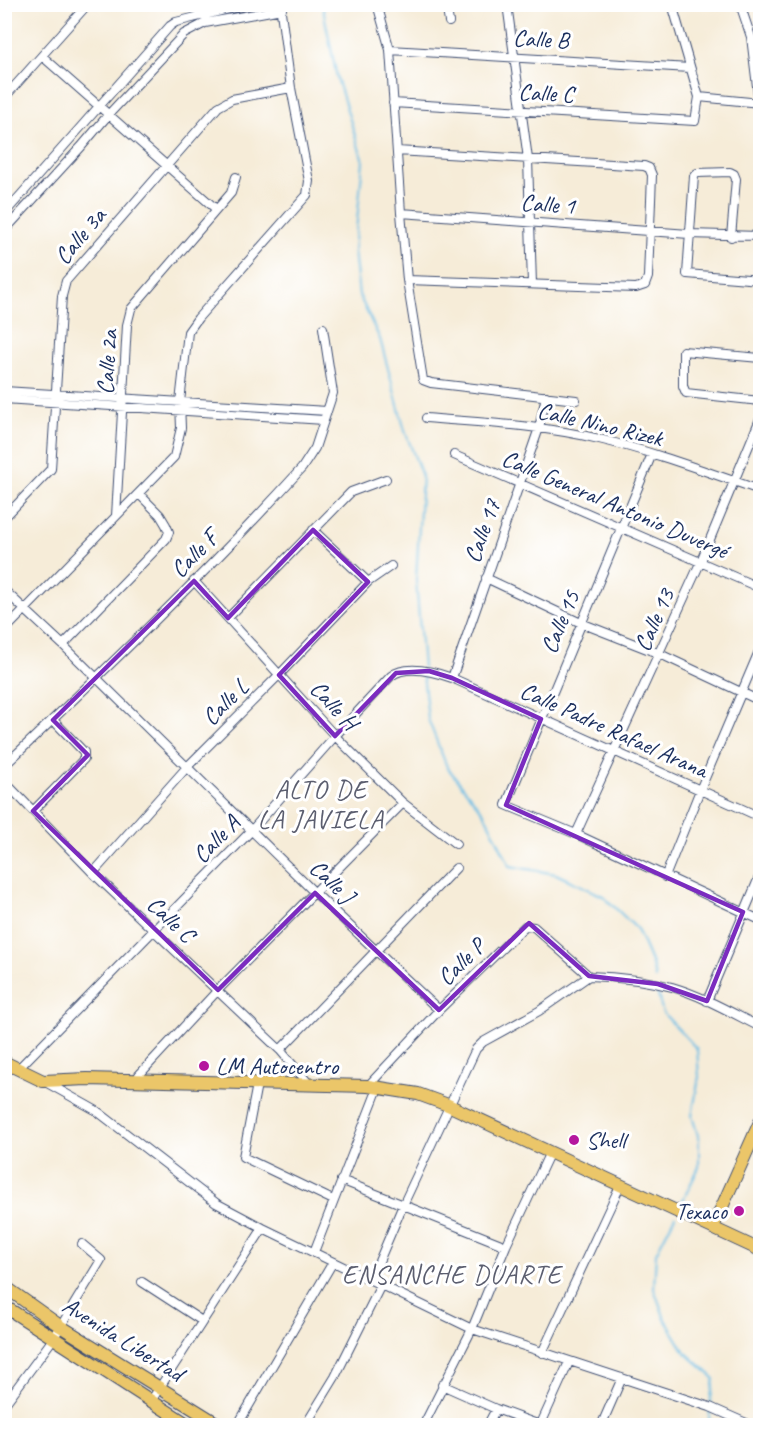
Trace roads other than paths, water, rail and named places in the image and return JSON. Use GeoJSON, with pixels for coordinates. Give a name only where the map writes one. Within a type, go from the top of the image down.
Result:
{"type":"FeatureCollection","features":[{"type":"Feature","properties":{"kind":"main road"},"geometry":{"type":"LineString","coordinates":[[4,1062],[43,1081],[87,1079],[373,1087],[418,1094],[448,1105],[760,1250]]}},
{"type":"Feature","properties":{"kind":"main road"},"geometry":{"type":"LineString","coordinates":[[713,1227],[757,1140],[760,1122]]}},
{"type":"Feature","properties":{"kind":"main road","name":"Avenida Libertad"},"geometry":{"type":"LineString","coordinates":[[5,1287],[60,1326],[221,1425]]}},
{"type":"Feature","properties":{"kind":"main road","name":"Avenida Libertad"},"geometry":{"type":"LineString","coordinates":[[4,1306],[53,1340],[190,1425]]}},
{"type":"Feature","properties":{"kind":"street"},"geometry":{"type":"LineString","coordinates":[[4,98],[88,4]]}},
{"type":"Feature","properties":{"kind":"street"},"geometry":{"type":"LineString","coordinates":[[4,214],[176,22],[249,4]]}},
{"type":"Feature","properties":{"kind":"street"},"geometry":{"type":"LineString","coordinates":[[377,4],[390,50],[400,213],[407,280],[423,380],[576,400]]}},
{"type":"Feature","properties":{"kind":"street"},"geometry":{"type":"LineString","coordinates":[[446,4],[449,22]]}},
{"type":"Feature","properties":{"kind":"street"},"geometry":{"type":"LineString","coordinates":[[507,4],[528,159],[532,284]]}},
{"type":"Feature","properties":{"kind":"street"},"geometry":{"type":"LineString","coordinates":[[672,4],[699,97],[760,103],[751,37],[740,4]]}},
{"type":"Feature","properties":{"kind":"street"},"geometry":{"type":"LineString","coordinates":[[4,231],[184,34],[205,23],[281,7],[291,88],[309,181],[307,195],[188,332],[180,402],[181,428],[174,457],[4,631]]}},
{"type":"Feature","properties":{"kind":"street","name":"Calle B"},"geometry":{"type":"LineString","coordinates":[[390,50],[690,68]]}},
{"type":"Feature","properties":{"kind":"street"},"geometry":{"type":"LineString","coordinates":[[42,56],[216,209]]}},
{"type":"Feature","properties":{"kind":"street","name":"Calle 3a"},"geometry":{"type":"LineString","coordinates":[[4,518],[51,469],[62,296],[66,281],[218,107],[232,99],[291,88]]}},
{"type":"Feature","properties":{"kind":"street","name":"Calle C"},"geometry":{"type":"LineString","coordinates":[[393,103],[695,121],[699,97]]}},
{"type":"Feature","properties":{"kind":"street"},"geometry":{"type":"LineString","coordinates":[[397,151],[644,166],[649,168],[652,175],[648,231],[648,278],[645,285],[636,288],[407,280]]}},
{"type":"Feature","properties":{"kind":"street"},"geometry":{"type":"LineString","coordinates":[[731,237],[734,174],[730,172],[697,173],[694,176],[687,274],[760,280]]}},
{"type":"Feature","properties":{"kind":"street","name":"Calle 2a"},"geometry":{"type":"LineString","coordinates":[[116,516],[127,325],[131,309],[231,193],[236,177]]}},
{"type":"Feature","properties":{"kind":"street","name":"Calle 1"},"geometry":{"type":"LineString","coordinates":[[400,213],[731,237],[760,236]]}},
{"type":"Feature","properties":{"kind":"street","name":"Calle F"},"geometry":{"type":"LineString","coordinates":[[4,766],[97,678],[194,581],[302,468],[315,448],[333,393],[324,328]]}},
{"type":"Feature","properties":{"kind":"street"},"geometry":{"type":"LineString","coordinates":[[760,358],[683,351],[683,386],[686,393],[760,401]]}},
{"type":"Feature","properties":{"kind":"street"},"geometry":{"type":"LineString","coordinates":[[4,391],[55,400]]}},
{"type":"Feature","properties":{"kind":"street","name":"Calle 17"},"geometry":{"type":"LineString","coordinates":[[452,678],[539,428],[546,396]]}},
{"type":"Feature","properties":{"kind":"street"},"geometry":{"type":"LineString","coordinates":[[4,399],[123,403],[180,402],[327,411]]}},
{"type":"Feature","properties":{"kind":"street"},"geometry":{"type":"LineString","coordinates":[[123,403],[181,411],[324,420]]}},
{"type":"Feature","properties":{"kind":"street","name":"Calle Nino Rizek"},"geometry":{"type":"LineString","coordinates":[[426,418],[539,428],[598,438],[652,453],[760,490]]}},
{"type":"Feature","properties":{"kind":"street","name":"Calle 13"},"geometry":{"type":"LineString","coordinates":[[576,834],[702,561],[734,482],[759,429],[760,419]]}},
{"type":"Feature","properties":{"kind":"street","name":"Calle 15"},"geometry":{"type":"LineString","coordinates":[[576,834],[506,805],[652,453]]}},
{"type":"Feature","properties":{"kind":"street","name":"Calle General Antonio Duvergé"},"geometry":{"type":"LineString","coordinates":[[454,455],[760,588]]}},
{"type":"Feature","properties":{"kind":"street"},"geometry":{"type":"LineString","coordinates":[[228,618],[351,492],[386,479]]}},
{"type":"Feature","properties":{"kind":"street"},"geometry":{"type":"LineString","coordinates":[[63,645],[166,539],[169,532],[166,525],[139,494]]}},
{"type":"Feature","properties":{"kind":"street"},"geometry":{"type":"LineString","coordinates":[[313,530],[369,582]]}},
{"type":"Feature","properties":{"kind":"street","name":"Calle L"},"geometry":{"type":"LineString","coordinates":[[93,873],[187,768],[369,582],[391,566]]}},
{"type":"Feature","properties":{"kind":"street"},"geometry":{"type":"LineString","coordinates":[[486,578],[581,623],[660,654],[760,701]]}},
{"type":"Feature","properties":{"kind":"street","name":"Calle H"},"geometry":{"type":"LineString","coordinates":[[194,581],[335,736],[403,802],[456,844]]}},
{"type":"Feature","properties":{"kind":"street","name":"Calle J"},"geometry":{"type":"LineString","coordinates":[[4,590],[97,678],[315,893],[439,1010]]}},
{"type":"Feature","properties":{"kind":"street"},"geometry":{"type":"LineString","coordinates":[[665,876],[760,649]]}},
{"type":"Feature","properties":{"kind":"street","name":"Calle A"},"geometry":{"type":"LineString","coordinates":[[20,1068],[251,831],[392,676],[399,671],[429,671],[452,678]]}},
{"type":"Feature","properties":{"kind":"street","name":"Calle Padre Rafael Arana"},"geometry":{"type":"LineString","coordinates":[[452,678],[760,817]]}},
{"type":"Feature","properties":{"kind":"street"},"geometry":{"type":"LineString","coordinates":[[33,811],[84,759],[85,755],[52,720]]}},
{"type":"Feature","properties":{"kind":"street","name":"Calle C"},"geometry":{"type":"LineString","coordinates":[[4,781],[93,873],[280,1050],[310,1085]]}},
{"type":"Feature","properties":{"kind":"street"},"geometry":{"type":"LineString","coordinates":[[136,1081],[139,1074],[218,990],[403,802]]}},
{"type":"Feature","properties":{"kind":"street"},"geometry":{"type":"LineString","coordinates":[[576,834],[760,920]]}},
{"type":"Feature","properties":{"kind":"street"},"geometry":{"type":"LineString","coordinates":[[280,1050],[456,868]]}},
{"type":"Feature","properties":{"kind":"street"},"geometry":{"type":"LineString","coordinates":[[707,1001],[760,875]]}},
{"type":"Feature","properties":{"kind":"street","name":"Calle P"},"geometry":{"type":"LineString","coordinates":[[373,1087],[439,1010],[528,925],[534,927],[589,976]]}},
{"type":"Feature","properties":{"kind":"street"},"geometry":{"type":"LineString","coordinates":[[371,1280],[448,1105],[479,1046],[539,1011],[589,976],[609,976],[673,987],[760,1027]]}},
{"type":"Feature","properties":{"kind":"street"},"geometry":{"type":"LineString","coordinates":[[43,1081],[97,1111],[216,1203],[263,1228],[472,1329],[710,1407],[749,1425]]}},
{"type":"Feature","properties":{"kind":"street"},"geometry":{"type":"LineString","coordinates":[[257,1084],[243,1157],[333,1200]]}},
{"type":"Feature","properties":{"kind":"street"},"geometry":{"type":"LineString","coordinates":[[314,1252],[373,1087]]}},
{"type":"Feature","properties":{"kind":"street"},"geometry":{"type":"LineString","coordinates":[[423,1425],[472,1329],[506,1246],[549,1152]]}},
{"type":"Feature","properties":{"kind":"street"},"geometry":{"type":"LineString","coordinates":[[341,1180],[506,1246]]}},
{"type":"Feature","properties":{"kind":"street"},"geometry":{"type":"LineString","coordinates":[[543,1353],[620,1186]]}},
{"type":"Feature","properties":{"kind":"street"},"geometry":{"type":"LineString","coordinates":[[151,1401],[263,1228]]}},
{"type":"Feature","properties":{"kind":"street"},"geometry":{"type":"LineString","coordinates":[[4,1405],[53,1340],[101,1260],[82,1244]]}},
{"type":"Feature","properties":{"kind":"street"},"geometry":{"type":"LineString","coordinates":[[237,1425],[333,1262]]}},
{"type":"Feature","properties":{"kind":"street"},"geometry":{"type":"LineString","coordinates":[[142,1282],[202,1321]]}},
{"type":"Feature","properties":{"kind":"street"},"geometry":{"type":"LineString","coordinates":[[305,1425],[335,1377],[381,1285]]}},
{"type":"Feature","properties":{"kind":"street"},"geometry":{"type":"LineString","coordinates":[[442,1385],[496,1409],[540,1425],[568,1362]]}},
{"type":"Feature","properties":{"kind":"street"},"geometry":{"type":"LineString","coordinates":[[601,1425],[621,1378]]}},
{"type":"Feature","properties":{"kind":"street"},"geometry":{"type":"LineString","coordinates":[[488,1425],[496,1409]]}},
{"type":"Feature","properties":{"kind":"waterway"},"geometry":{"type":"LineString","coordinates":[[322,4],[337,78],[363,161],[354,251],[359,295],[380,339],[405,431],[422,476],[416,580],[423,668]]}},
{"type":"Feature","properties":{"kind":"waterway"},"geometry":{"type":"LineString","coordinates":[[423,674],[428,719],[447,767],[484,813],[510,866],[556,874],[603,896],[637,929],[652,964],[655,978]]}},
{"type":"Feature","properties":{"kind":"waterway"},"geometry":{"type":"LineString","coordinates":[[657,992],[663,1013],[697,1049],[699,1077],[692,1116],[699,1139],[699,1167],[679,1208]]}},
{"type":"Feature","properties":{"kind":"waterway"},"geometry":{"type":"LineString","coordinates":[[675,1216],[656,1253],[654,1289],[665,1319],[685,1352],[714,1378],[710,1404]]}},
{"type":"Feature","properties":{"kind":"waterway"},"geometry":{"type":"LineString","coordinates":[[710,1410],[709,1420],[713,1426]]}},
{"type":"Feature","properties":{"kind":"place","name":"LM Autocentro"},"geometry":{"type":"Point","coordinates":[204,1066]}},
{"type":"Feature","properties":{"kind":"place","name":"Shell"},"geometry":{"type":"Point","coordinates":[574,1140]}},
{"type":"Feature","properties":{"kind":"place","name":"Texaco"},"geometry":{"type":"Point","coordinates":[739,1211]}},
{"type":"Feature","properties":{"kind":"district","name":"ALTO DE LA JAVIELA"},"geometry":{"type":"Point","coordinates":[321,804]}},
{"type":"Feature","properties":{"kind":"district","name":"ENSANCHE DUARTE"},"geometry":{"type":"Point","coordinates":[452,1274]}}]}
